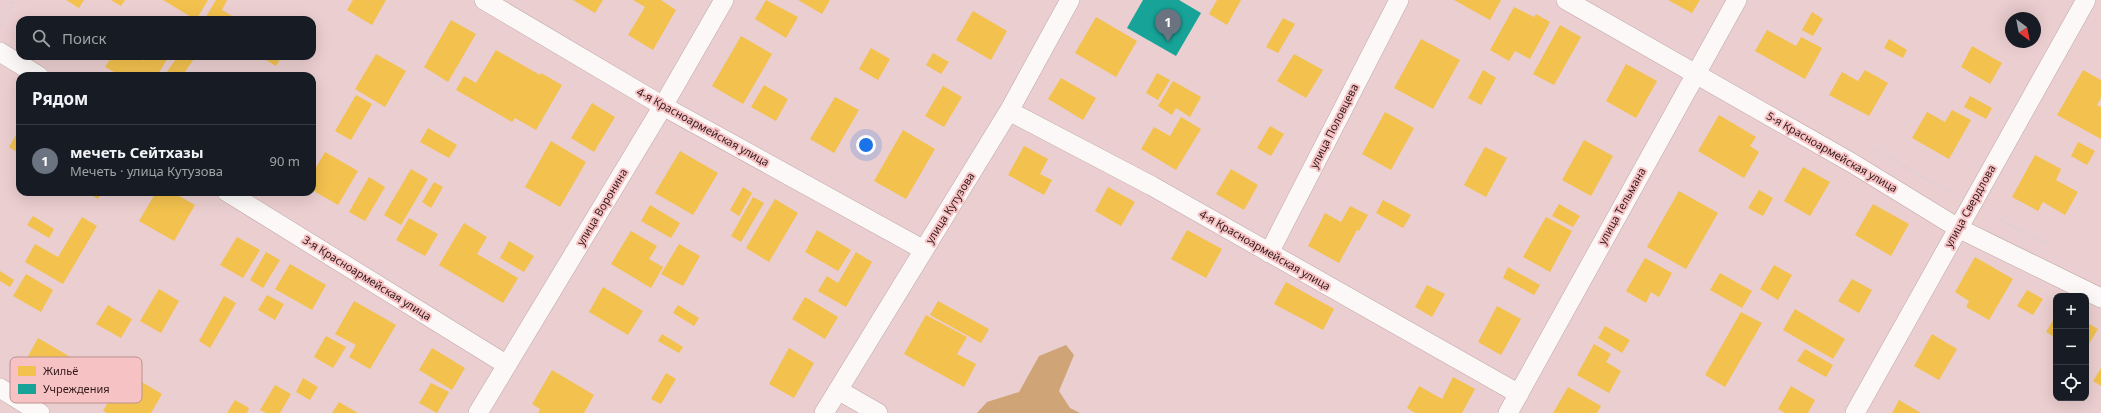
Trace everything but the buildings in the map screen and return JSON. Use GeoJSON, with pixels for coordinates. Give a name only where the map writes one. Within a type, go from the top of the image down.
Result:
{"type":"FeatureCollection","features":[{"type":"Feature","properties":{"kind":"street","name":"4-я Красноармейская улица"},"geometry":{"type":"LineString","coordinates":[[484,0],[663,106],[924,250]]}},
{"type":"Feature","properties":{"kind":"street","name":"улица Воронина"},"geometry":{"type":"LineString","coordinates":[[478,413],[663,106],[724,0]]}},
{"type":"Feature","properties":{"kind":"street","name":"улица Кутузова"},"geometry":{"type":"LineString","coordinates":[[824,413],[1009,111],[1070,0]]}},
{"type":"Feature","properties":{"kind":"street","name":"улица Половцева"},"geometry":{"type":"LineString","coordinates":[[1269,253],[1399,0]]}},
{"type":"Feature","properties":{"kind":"street","name":"5-я Красноармейская улица"},"geometry":{"type":"LineString","coordinates":[[1566,0],[1852,163],[1958,228],[2101,298]]}},
{"type":"Feature","properties":{"kind":"street","name":"улица Тельмана"},"geometry":{"type":"LineString","coordinates":[[1508,413],[1737,0]]}},
{"type":"Feature","properties":{"kind":"street","name":"улица Свердлова"},"geometry":{"type":"LineString","coordinates":[[1855,413],[2086,0]]}},
{"type":"Feature","properties":{"kind":"street"},"geometry":{"type":"LineString","coordinates":[[0,52],[32,72]]}},
{"type":"Feature","properties":{"kind":"street","name":"4-я Красноармейская улица"},"geometry":{"type":"LineString","coordinates":[[1009,111],[1152,186],[1519,394]]}},
{"type":"Feature","properties":{"kind":"street","name":"3-я Красноармейская улица"},"geometry":{"type":"LineString","coordinates":[[233,196],[507,365]]}},
{"type":"Feature","properties":{"kind":"street"},"geometry":{"type":"LineString","coordinates":[[0,388],[10,394]]}},
{"type":"Feature","properties":{"kind":"street"},"geometry":{"type":"LineString","coordinates":[[838,390],[878,413]]}},
{"type":"Feature","properties":{"kind":"street"},"geometry":{"type":"LineString","coordinates":[[24,403],[40,413]]}},
{"type":"Feature","properties":{"kind":"path"},"geometry":{"type":"LineString","coordinates":[[0,26],[14,0]]}},
{"type":"Feature","properties":{"kind":"path"},"geometry":{"type":"LineString","coordinates":[[1870,146],[1971,204],[2053,248]]}},
{"type":"Feature","properties":{"kind":"shaded area"},"geometry":{"type":"Polygon","coordinates":[[[1066,345],[1074,355],[1059,391],[1070,408],[1080,413],[977,413],[987,402],[1019,392],[1039,356],[1066,345]]]}},
{"type":"Feature","properties":{"kind":"place","name":"мечеть Сейтхазы"},"geometry":{"type":"Point","coordinates":[1168,42]}}]}
